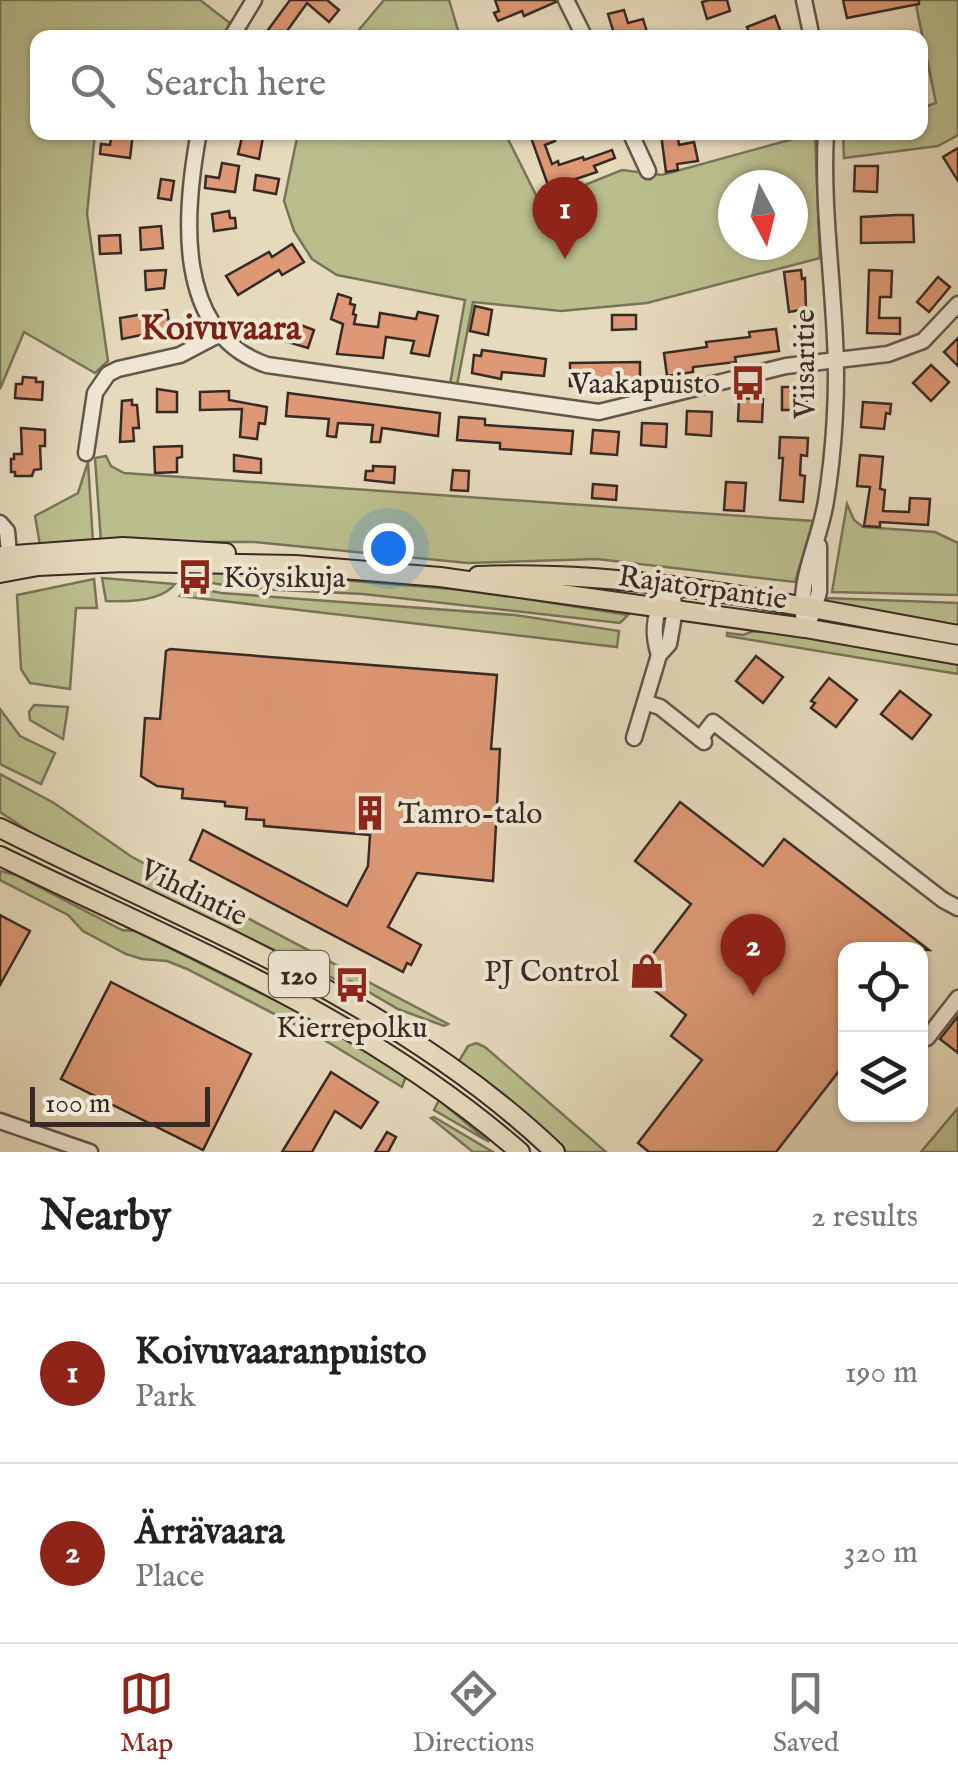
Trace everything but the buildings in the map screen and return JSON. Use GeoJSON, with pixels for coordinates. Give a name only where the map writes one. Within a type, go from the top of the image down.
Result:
{"type":"FeatureCollection","features":[{"type":"Feature","properties":{"kind":"main road","name":"Rajatorpantie"},"geometry":{"type":"LineString","coordinates":[[5,563],[123,547],[241,555],[295,566],[440,578],[805,628],[958,655]]}},
{"type":"Feature","properties":{"kind":"main road","name":"Rajatorpantie"},"geometry":{"type":"LineString","coordinates":[[440,578],[581,577],[808,608],[958,635]]}},
{"type":"Feature","properties":{"kind":"main road","name":"Vihdintie"},"geometry":{"type":"LineString","coordinates":[[0,828],[274,961],[369,1012],[466,1077],[555,1152]]}},
{"type":"Feature","properties":{"kind":"main road","name":"Vihdintie"},"geometry":{"type":"LineString","coordinates":[[0,856],[266,984],[359,1034],[448,1094],[520,1152]]}},
{"type":"Feature","properties":{"kind":"street"},"geometry":{"type":"LineString","coordinates":[[236,30],[254,0]]}},
{"type":"Feature","properties":{"kind":"street"},"geometry":{"type":"LineString","coordinates":[[566,0],[581,30]]}},
{"type":"Feature","properties":{"kind":"street"},"geometry":{"type":"LineString","coordinates":[[804,0],[810,30]]}},
{"type":"Feature","properties":{"kind":"street"},"geometry":{"type":"LineString","coordinates":[[198,140],[188,194],[190,243],[202,303],[218,334],[242,354],[268,365],[590,412],[644,404],[786,366],[909,348],[930,334],[958,304]]}},
{"type":"Feature","properties":{"kind":"street"},"geometry":{"type":"LineString","coordinates":[[634,140],[648,171]]}},
{"type":"Feature","properties":{"kind":"street","name":"Viisaritie"},"geometry":{"type":"LineString","coordinates":[[805,628],[808,608],[820,592],[819,535],[828,485],[836,361],[827,257],[826,140]]}},
{"type":"Feature","properties":{"kind":"street"},"geometry":{"type":"LineString","coordinates":[[86,453],[94,393],[108,374],[118,368],[186,353],[218,334]]}},
{"type":"Feature","properties":{"kind":"street"},"geometry":{"type":"LineString","coordinates":[[0,523],[7,530],[5,563]]}},
{"type":"Feature","properties":{"kind":"street"},"geometry":{"type":"LineString","coordinates":[[634,738],[660,655],[654,641],[671,587]]}},
{"type":"Feature","properties":{"kind":"street"},"geometry":{"type":"LineString","coordinates":[[647,703],[660,707],[702,740],[713,722],[942,900],[958,908]]}},
{"type":"Feature","properties":{"kind":"street"},"geometry":{"type":"LineString","coordinates":[[928,1037],[958,998]]}},
{"type":"Feature","properties":{"kind":"street"},"geometry":{"type":"LineString","coordinates":[[0,1121],[90,1152]]}},
{"type":"Feature","properties":{"kind":"green space"},"geometry":{"type":"Polygon","coordinates":[[[0,0],[200,0],[230,23],[226,30],[30,30],[30,140],[94,140],[87,214],[108,361],[95,373],[24,332],[0,389],[0,0]]]}},
{"type":"Feature","properties":{"kind":"green space"},"geometry":{"type":"Polygon","coordinates":[[[384,0],[449,0],[458,30],[359,30],[384,0]]]}},
{"type":"Feature","properties":{"kind":"green space"},"geometry":{"type":"Polygon","coordinates":[[[915,0],[958,0],[958,135],[938,146],[844,158],[843,140],[928,140],[928,106],[936,103],[928,64],[928,30],[921,30],[915,0]]]}},
{"type":"Feature","properties":{"kind":"green space"},"geometry":{"type":"Polygon","coordinates":[[[297,140],[508,140],[540,203],[622,170],[662,175],[790,140],[815,140],[820,258],[647,303],[561,311],[473,302],[457,385],[450,384],[465,300],[337,275],[312,259],[294,231],[284,201],[297,140]]]}},
{"type":"Feature","properties":{"kind":"green space"},"geometry":{"type":"Polygon","coordinates":[[[106,456],[111,466],[124,473],[813,521],[795,582],[597,559],[468,563],[254,542],[101,542],[95,458],[106,456]]]}},
{"type":"Feature","properties":{"kind":"green space"},"geometry":{"type":"Polygon","coordinates":[[[88,462],[93,542],[40,545],[35,516],[78,493],[88,462]]]}},
{"type":"Feature","properties":{"kind":"green space"},"geometry":{"type":"Polygon","coordinates":[[[847,504],[854,520],[863,527],[935,532],[958,543],[958,595],[832,592],[847,504]]]}},
{"type":"Feature","properties":{"kind":"green space"},"geometry":{"type":"Polygon","coordinates":[[[204,572],[477,591],[628,615],[620,623],[363,594],[239,588],[202,581],[204,572]]]}},
{"type":"Feature","properties":{"kind":"green space"},"geometry":{"type":"Polygon","coordinates":[[[102,578],[175,584],[153,598],[106,601],[102,578]]]}},
{"type":"Feature","properties":{"kind":"green space"},"geometry":{"type":"Polygon","coordinates":[[[94,579],[97,608],[76,608],[70,689],[30,683],[21,669],[17,595],[94,579]]]}},
{"type":"Feature","properties":{"kind":"green space"},"geometry":{"type":"Polygon","coordinates":[[[188,586],[221,593],[515,615],[619,631],[617,647],[180,596],[188,586]]]}},
{"type":"Feature","properties":{"kind":"green space"},"geometry":{"type":"Polygon","coordinates":[[[825,598],[958,603],[958,631],[832,605],[825,598]]]}},
{"type":"Feature","properties":{"kind":"green space"},"geometry":{"type":"Polygon","coordinates":[[[754,631],[792,633],[958,662],[958,674],[727,636],[754,631]]]}},
{"type":"Feature","properties":{"kind":"green space"},"geometry":{"type":"Polygon","coordinates":[[[34,705],[68,707],[63,739],[30,720],[29,712],[34,705]]]}},
{"type":"Feature","properties":{"kind":"green space"},"geometry":{"type":"Polygon","coordinates":[[[0,709],[20,736],[55,753],[41,784],[0,764],[0,709]]]}},
{"type":"Feature","properties":{"kind":"green space"},"geometry":{"type":"Polygon","coordinates":[[[0,774],[54,803],[132,857],[448,1024],[444,1026],[398,1009],[350,981],[347,985],[33,834],[0,812],[0,774]]]}},
{"type":"Feature","properties":{"kind":"green space"},"geometry":{"type":"Polygon","coordinates":[[[0,871],[16,875],[122,930],[135,931],[311,1018],[406,1076],[402,1087],[321,1038],[187,969],[126,954],[83,931],[68,915],[0,880],[0,871]]]}},
{"type":"Feature","properties":{"kind":"green space"},"geometry":{"type":"Polygon","coordinates":[[[476,1043],[606,1152],[566,1152],[459,1061],[468,1046],[476,1043]]]}},
{"type":"Feature","properties":{"kind":"green space"},"geometry":{"type":"Polygon","coordinates":[[[439,1100],[489,1142],[434,1110],[439,1100]]]}},
{"type":"Feature","properties":{"kind":"green space"},"geometry":{"type":"Polygon","coordinates":[[[958,1108],[958,1152],[921,1152],[958,1108]]]}},
{"type":"Feature","properties":{"kind":"green space"},"geometry":{"type":"Polygon","coordinates":[[[431,1118],[493,1152],[473,1152],[431,1118]]]}},
{"type":"Feature","properties":{"kind":"place","name":"Koivuvaaranpuisto"},"geometry":{"type":"Point","coordinates":[565,259]}},
{"type":"Feature","properties":{"kind":"place","name":"Vaakapuisto"},"geometry":{"type":"Point","coordinates":[748,383]}},
{"type":"Feature","properties":{"kind":"place","name":"Köysikuja"},"geometry":{"type":"Point","coordinates":[195,577]}},
{"type":"Feature","properties":{"kind":"place","name":"Tamro-talo"},"geometry":{"type":"Point","coordinates":[370,813]}},
{"type":"Feature","properties":{"kind":"place","name":"PJ Control"},"geometry":{"type":"Point","coordinates":[647,971]}},
{"type":"Feature","properties":{"kind":"place","name":"Kierrepolku"},"geometry":{"type":"Point","coordinates":[352,985]}},
{"type":"Feature","properties":{"kind":"place","name":"Ärrävaara"},"geometry":{"type":"Point","coordinates":[753,996]}},
{"type":"Feature","properties":{"kind":"district","name":"Koivuvaara"},"geometry":{"type":"Point","coordinates":[221,327]}}]}
